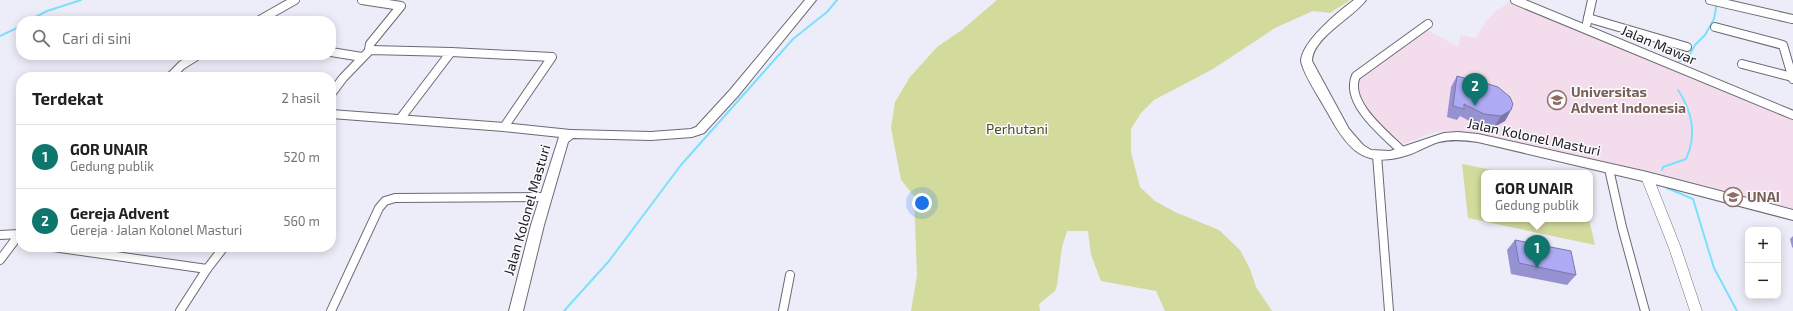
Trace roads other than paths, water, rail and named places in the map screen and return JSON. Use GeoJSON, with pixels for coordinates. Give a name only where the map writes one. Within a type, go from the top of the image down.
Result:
{"type":"FeatureCollection","features":[{"type":"Feature","properties":{"kind":"main road","name":"Jalan Kolonel Masturi"},"geometry":{"type":"LineString","coordinates":[[516,311],[544,197],[563,140],[570,134],[651,136],[692,134],[700,130],[734,93],[811,0]]}},
{"type":"Feature","properties":{"kind":"main road","name":"Jalan Kolonel Masturi"},"geometry":{"type":"LineString","coordinates":[[1360,0],[1349,8],[1331,27],[1316,39],[1306,56],[1306,64],[1350,141],[1362,151],[1377,155],[1403,152],[1438,138],[1464,136],[1478,138],[1648,177],[1793,215]]}},
{"type":"Feature","properties":{"kind":"main road"},"geometry":{"type":"LineString","coordinates":[[1648,177],[1675,248],[1696,311]]}},
{"type":"Feature","properties":{"kind":"street"},"geometry":{"type":"LineString","coordinates":[[267,16],[295,0]]}},
{"type":"Feature","properties":{"kind":"street"},"geometry":{"type":"LineString","coordinates":[[336,88],[369,50],[370,44],[401,6],[362,0]]}},
{"type":"Feature","properties":{"kind":"street","name":"Jalan Mawar"},"geometry":{"type":"LineString","coordinates":[[1515,0],[1793,115]]}},
{"type":"Feature","properties":{"kind":"street"},"geometry":{"type":"LineString","coordinates":[[1585,28],[1592,0]]}},
{"type":"Feature","properties":{"kind":"street"},"geometry":{"type":"LineString","coordinates":[[1711,0],[1764,11],[1792,19]]}},
{"type":"Feature","properties":{"kind":"street"},"geometry":{"type":"LineString","coordinates":[[1588,18],[1688,47]]}},
{"type":"Feature","properties":{"kind":"street"},"geometry":{"type":"LineString","coordinates":[[1403,152],[1370,120],[1357,100],[1353,82],[1356,76],[1428,24]]}},
{"type":"Feature","properties":{"kind":"street"},"geometry":{"type":"LineString","coordinates":[[1715,27],[1783,46],[1792,78]]}},
{"type":"Feature","properties":{"kind":"street"},"geometry":{"type":"LineString","coordinates":[[369,50],[552,57],[504,127]]}},
{"type":"Feature","properties":{"kind":"street"},"geometry":{"type":"LineString","coordinates":[[400,119],[452,52]]}},
{"type":"Feature","properties":{"kind":"street"},"geometry":{"type":"LineString","coordinates":[[336,53],[362,57]]}},
{"type":"Feature","properties":{"kind":"street"},"geometry":{"type":"LineString","coordinates":[[175,72],[190,60]]}},
{"type":"Feature","properties":{"kind":"street"},"geometry":{"type":"LineString","coordinates":[[1742,64],[1792,78]]}},
{"type":"Feature","properties":{"kind":"street"},"geometry":{"type":"LineString","coordinates":[[336,114],[504,127],[570,134]]}},
{"type":"Feature","properties":{"kind":"street"},"geometry":{"type":"LineString","coordinates":[[1377,155],[1390,311]]}},
{"type":"Feature","properties":{"kind":"street"},"geometry":{"type":"LineString","coordinates":[[1609,169],[1622,227],[1645,311]]}},
{"type":"Feature","properties":{"kind":"street"},"geometry":{"type":"LineString","coordinates":[[331,311],[379,208],[385,201],[395,198],[544,197]]}},
{"type":"Feature","properties":{"kind":"street"},"geometry":{"type":"LineString","coordinates":[[0,235],[16,237]]}},
{"type":"Feature","properties":{"kind":"street"},"geometry":{"type":"LineString","coordinates":[[0,260],[16,241]]}},
{"type":"Feature","properties":{"kind":"street"},"geometry":{"type":"LineString","coordinates":[[88,252],[207,269]]}},
{"type":"Feature","properties":{"kind":"street"},"geometry":{"type":"LineString","coordinates":[[180,311],[207,269],[220,252]]}},
{"type":"Feature","properties":{"kind":"street"},"geometry":{"type":"LineString","coordinates":[[783,311],[790,275]]}},
{"type":"Feature","properties":{"kind":"waterway"},"geometry":{"type":"LineString","coordinates":[[38,16],[47,11],[81,0]]}},
{"type":"Feature","properties":{"kind":"waterway"},"geometry":{"type":"LineString","coordinates":[[564,311],[609,261],[681,165],[793,39],[827,12],[837,0]]}},
{"type":"Feature","properties":{"kind":"waterway"},"geometry":{"type":"LineString","coordinates":[[1675,64],[1689,56],[1695,45],[1705,35],[1714,19],[1717,3]]}},
{"type":"Feature","properties":{"kind":"waterway"},"geometry":{"type":"LineString","coordinates":[[0,36],[16,28]]}},
{"type":"Feature","properties":{"kind":"waterway"},"geometry":{"type":"LineString","coordinates":[[1662,170],[1663,167],[1686,159],[1691,141],[1692,132],[1690,115],[1678,90]]}},
{"type":"Feature","properties":{"kind":"waterway"},"geometry":{"type":"LineString","coordinates":[[1667,188],[1693,199],[1714,268],[1737,311]]}},
{"type":"Feature","properties":{"kind":"place","name":"Universitas Advent Indonesia"},"geometry":{"type":"Point","coordinates":[1557,100]}},
{"type":"Feature","properties":{"kind":"place","name":"Gereja Advent"},"geometry":{"type":"Point","coordinates":[1475,106]}},
{"type":"Feature","properties":{"kind":"place","name":"UNAI"},"geometry":{"type":"Point","coordinates":[1733,197]}},
{"type":"Feature","properties":{"kind":"place","name":"GOR UNAIR"},"geometry":{"type":"Point","coordinates":[1537,268]}},
{"type":"Feature","properties":{"kind":"park label","name":"Perhutani"},"geometry":{"type":"Point","coordinates":[1017,129]}}]}
